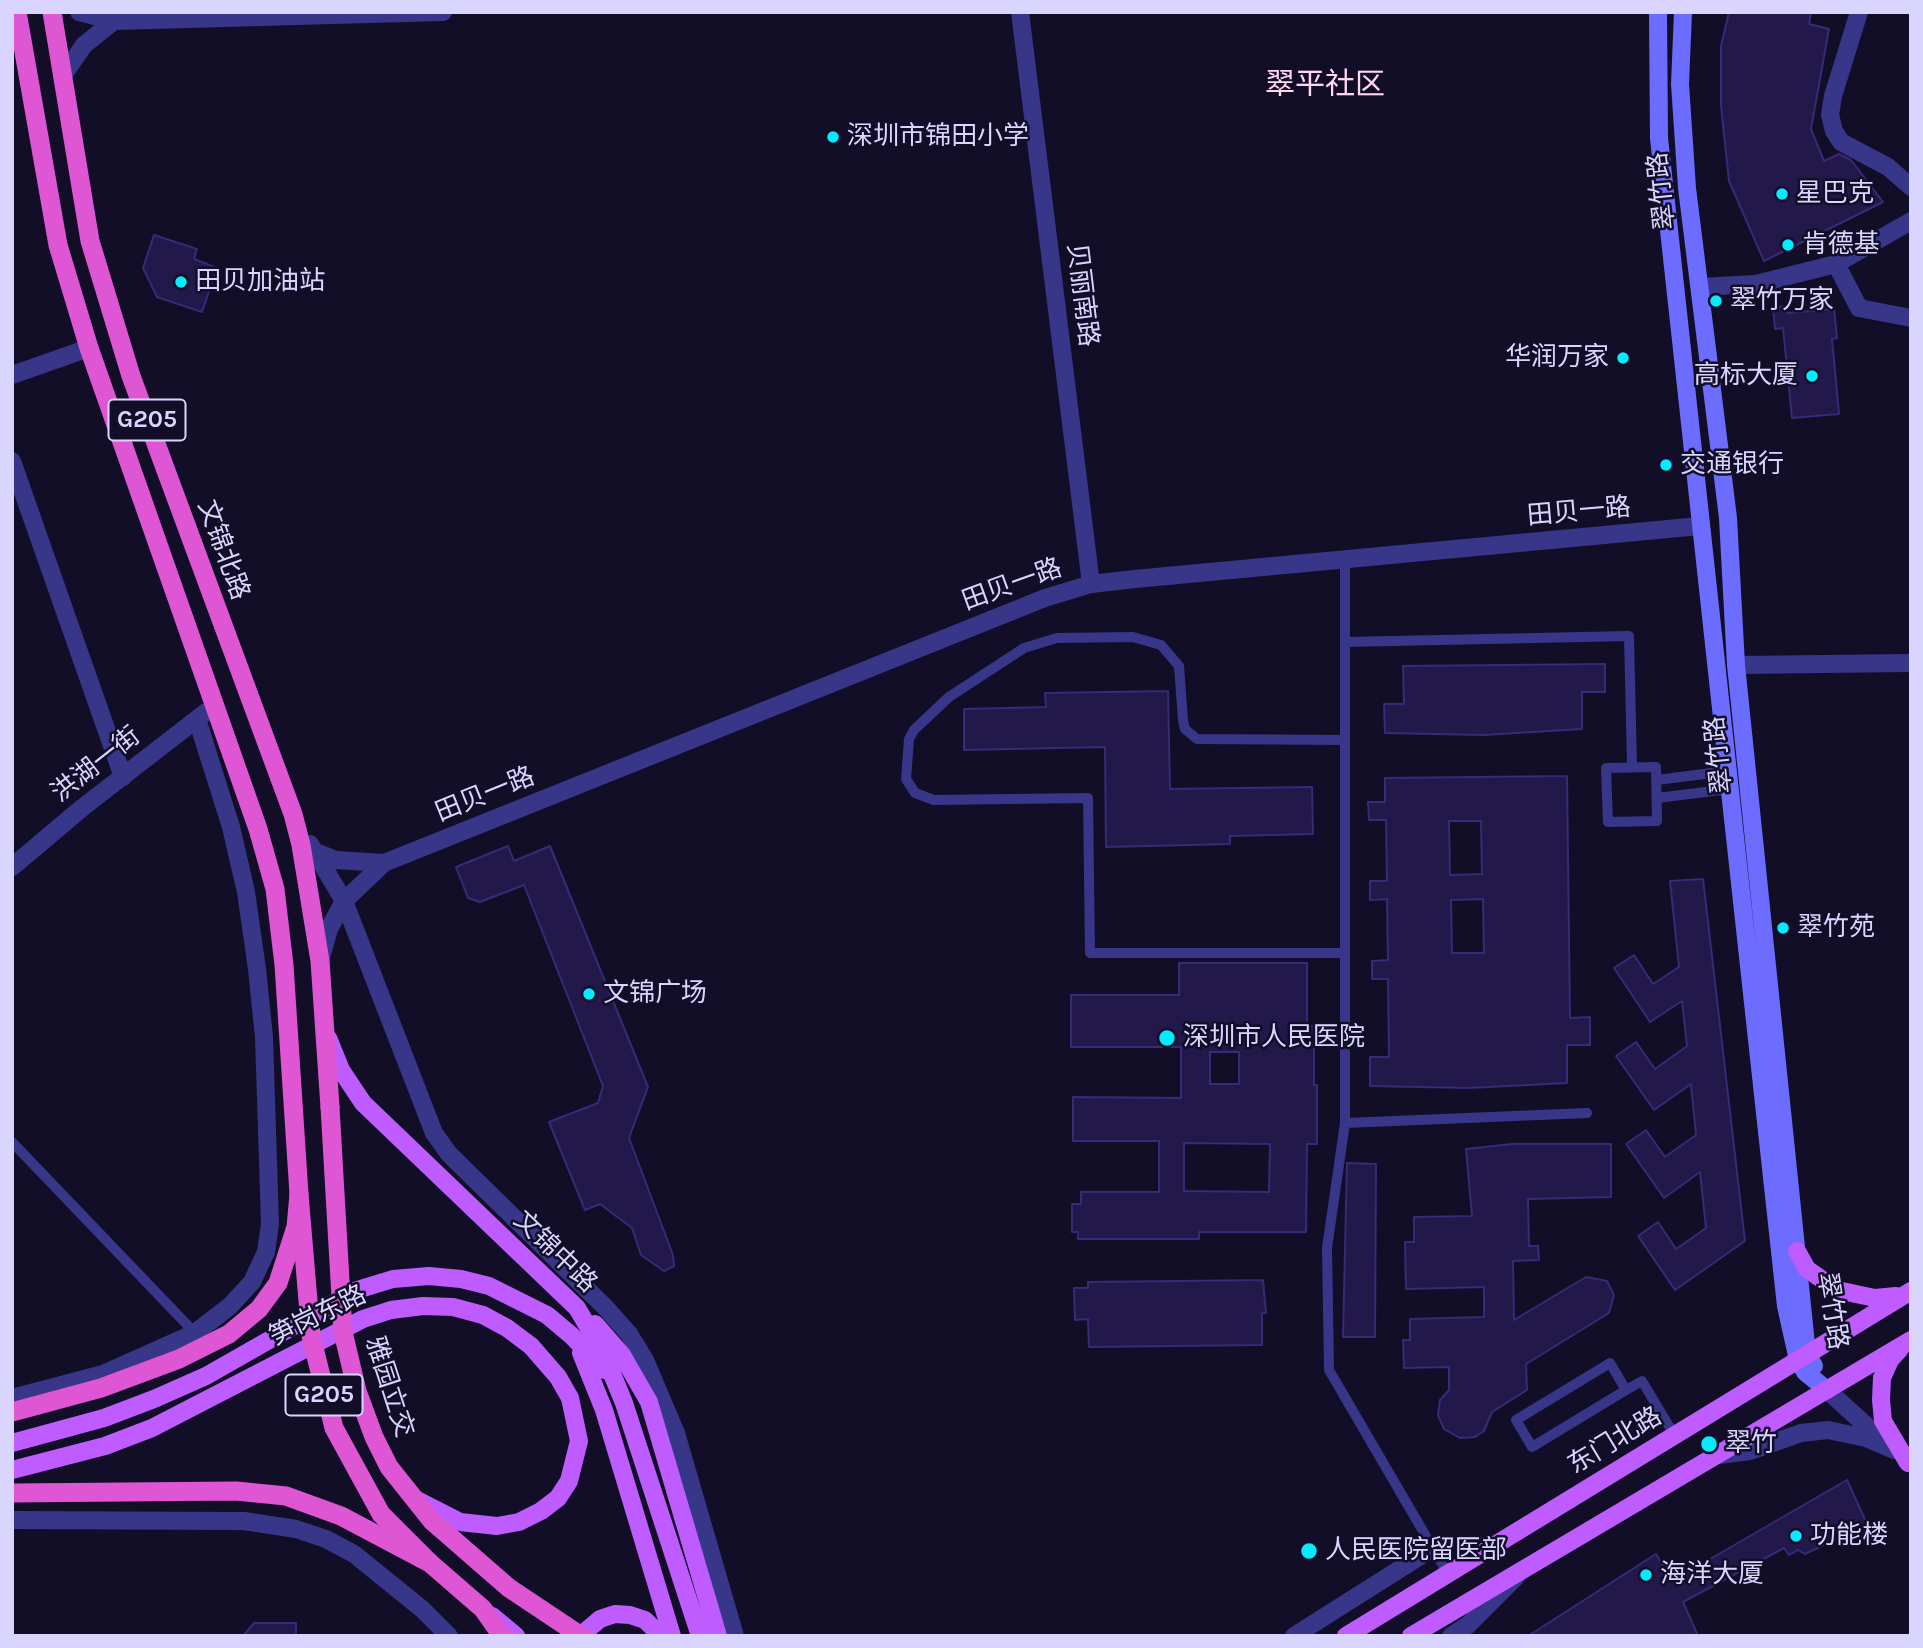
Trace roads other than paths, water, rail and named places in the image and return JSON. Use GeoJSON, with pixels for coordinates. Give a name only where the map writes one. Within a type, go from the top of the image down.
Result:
{"type":"FeatureCollection","features":[{"type":"Feature","properties":{"kind":"highway","name":"G205"},"geometry":{"type":"LineString","coordinates":[[17,12],[20,72],[58,245],[89,348],[258,829],[275,889],[310,1336],[334,1429],[381,1514],[430,1563],[483,1609],[502,1636]]}},
{"type":"Feature","properties":{"kind":"highway","name":"文锦北路"},"geometry":{"type":"LineString","coordinates":[[52,12],[90,241],[131,376],[293,814],[308,877],[320,961],[330,1107]]}},
{"type":"Feature","properties":{"kind":"highway","name":"雅园立交"},"geometry":{"type":"LineString","coordinates":[[330,1107],[339,1296],[349,1362],[374,1437],[408,1494],[432,1521],[480,1566],[580,1636]]}},
{"type":"Feature","properties":{"kind":"highway"},"geometry":{"type":"LineString","coordinates":[[12,1412],[101,1388],[179,1359],[219,1339],[259,1308],[278,1283],[290,1254],[299,1194]]}},
{"type":"Feature","properties":{"kind":"highway"},"geometry":{"type":"LineString","coordinates":[[12,1493],[236,1491],[286,1496],[313,1504],[370,1530],[430,1563]]}},
{"type":"Feature","properties":{"kind":"main road","name":"翠竹路"},"geometry":{"type":"LineString","coordinates":[[1658,12],[1659,138],[1700,526],[1786,1306],[1803,1357]]}},
{"type":"Feature","properties":{"kind":"main road","name":"翠竹路"},"geometry":{"type":"LineString","coordinates":[[1683,12],[1680,47],[1682,123],[1728,518],[1736,665],[1797,1251],[1803,1357],[1805,1372],[1827,1391]]}},
{"type":"Feature","properties":{"kind":"main road","name":"文锦中路"},"geometry":{"type":"LineString","coordinates":[[325,1032],[341,1070],[363,1103],[577,1308],[604,1354],[624,1403],[685,1598],[700,1636]]}},
{"type":"Feature","properties":{"kind":"main road"},"geometry":{"type":"LineString","coordinates":[[1797,1251],[1807,1269],[1837,1290],[1875,1298],[1908,1292]]}},
{"type":"Feature","properties":{"kind":"main road","name":"笋岗东路"},"geometry":{"type":"LineString","coordinates":[[12,1443],[104,1418],[206,1376],[357,1290],[393,1279],[429,1276],[461,1279],[489,1286],[520,1299],[572,1336],[610,1379],[624,1403]]}},
{"type":"Feature","properties":{"kind":"main road","name":"东门北路"},"geometry":{"type":"LineString","coordinates":[[1346,1636],[1908,1292]]}},
{"type":"Feature","properties":{"kind":"main road","name":"笋岗东路"},"geometry":{"type":"LineString","coordinates":[[12,1470],[82,1453],[152,1428],[363,1319],[391,1310],[423,1306],[473,1312],[507,1328],[549,1367],[570,1398],[577,1420],[577,1460],[564,1489],[541,1511],[519,1522],[476,1525],[460,1522],[428,1508],[408,1494]]}},
{"type":"Feature","properties":{"kind":"main road"},"geometry":{"type":"LineString","coordinates":[[577,1308],[622,1355],[649,1402],[718,1636]]}},
{"type":"Feature","properties":{"kind":"main road"},"geometry":{"type":"LineString","coordinates":[[572,1336],[598,1391],[672,1636]]}},
{"type":"Feature","properties":{"kind":"main road"},"geometry":{"type":"LineString","coordinates":[[1411,1636],[1908,1341]]}},
{"type":"Feature","properties":{"kind":"main road"},"geometry":{"type":"LineString","coordinates":[[1908,1341],[1890,1360],[1882,1378],[1881,1400],[1883,1421],[1909,1464]]}},
{"type":"Feature","properties":{"kind":"main road"},"geometry":{"type":"LineString","coordinates":[[483,1609],[516,1636]]}},
{"type":"Feature","properties":{"kind":"main road"},"geometry":{"type":"LineString","coordinates":[[580,1636],[600,1619],[615,1614],[631,1615],[645,1620],[661,1636]]}},
{"type":"Feature","properties":{"kind":"street"},"geometry":{"type":"LineString","coordinates":[[79,12],[114,20],[443,12]]}},
{"type":"Feature","properties":{"kind":"street","name":"贝丽南路"},"geometry":{"type":"LineString","coordinates":[[1020,12],[1091,584]]}},
{"type":"Feature","properties":{"kind":"street"},"geometry":{"type":"LineString","coordinates":[[1859,12],[1833,96],[1830,115],[1834,131],[1841,142],[1888,167],[1911,187]]}},
{"type":"Feature","properties":{"kind":"street"},"geometry":{"type":"LineString","coordinates":[[64,74],[84,45],[114,20]]}},
{"type":"Feature","properties":{"kind":"street"},"geometry":{"type":"LineString","coordinates":[[1700,287],[1756,284],[1836,264],[1911,221]]}},
{"type":"Feature","properties":{"kind":"street"},"geometry":{"type":"LineString","coordinates":[[1836,264],[1858,308],[1911,318]]}},
{"type":"Feature","properties":{"kind":"street"},"geometry":{"type":"LineString","coordinates":[[12,375],[89,348]]}},
{"type":"Feature","properties":{"kind":"street"},"geometry":{"type":"LineString","coordinates":[[12,461],[123,776]]}},
{"type":"Feature","properties":{"kind":"street","name":"田贝一路"},"geometry":{"type":"LineString","coordinates":[[320,961],[329,929],[344,901],[384,863],[1045,598],[1091,584],[1700,526]]}},
{"type":"Feature","properties":{"kind":"street"},"geometry":{"type":"LineString","coordinates":[[1736,665],[1911,663]]}},
{"type":"Feature","properties":{"kind":"street","name":"洪湖一街"},"geometry":{"type":"LineString","coordinates":[[12,867],[213,706]]}},
{"type":"Feature","properties":{"kind":"street"},"geometry":{"type":"LineString","coordinates":[[12,1398],[103,1374],[195,1333],[230,1306],[252,1282],[266,1252],[270,1224],[264,1037],[248,905],[231,827],[197,719]]}},
{"type":"Feature","properties":{"kind":"street"},"geometry":{"type":"LineString","coordinates":[[293,814],[344,901],[435,1133],[449,1154],[606,1308],[629,1334],[645,1360],[670,1413],[735,1636]]}},
{"type":"Feature","properties":{"kind":"street","name":"田贝一路"},"geometry":{"type":"LineString","coordinates":[[316,852],[336,860],[384,863]]}},
{"type":"Feature","properties":{"kind":"street"},"geometry":{"type":"LineString","coordinates":[[1827,1391],[1909,1464]]}},
{"type":"Feature","properties":{"kind":"street"},"geometry":{"type":"LineString","coordinates":[[1719,1455],[1750,1451],[1801,1433],[1828,1430],[1866,1438],[1894,1450]]}},
{"type":"Feature","properties":{"kind":"street"},"geometry":{"type":"LineString","coordinates":[[12,1520],[244,1521],[296,1529],[326,1539],[354,1554],[422,1609],[449,1636]]}},
{"type":"Feature","properties":{"kind":"street"},"geometry":{"type":"LineString","coordinates":[[1294,1636],[1433,1548]]}},
{"type":"Feature","properties":{"kind":"street"},"geometry":{"type":"LineString","coordinates":[[1451,1636],[1468,1625],[1523,1570]]}},
{"type":"Feature","properties":{"kind":"lane"},"geometry":{"type":"LineString","coordinates":[[1346,559],[1345,1123],[1327,1248],[1329,1370],[1448,1574]]}},
{"type":"Feature","properties":{"kind":"lane"},"geometry":{"type":"LineString","coordinates":[[1346,642],[1629,636],[1632,767]]}},
{"type":"Feature","properties":{"kind":"lane"},"geometry":{"type":"LineString","coordinates":[[1345,740],[1197,739],[1185,729],[1179,666],[1161,645],[1133,637],[1057,638],[1024,648],[949,697],[914,730],[909,739],[906,779],[915,793],[934,800],[1088,798],[1090,953],[1345,953]]}},
{"type":"Feature","properties":{"kind":"lane"},"geometry":{"type":"LineString","coordinates":[[1632,767],[1656,767],[1657,821],[1608,822],[1606,768],[1632,767]]}},
{"type":"Feature","properties":{"kind":"lane"},"geometry":{"type":"LineString","coordinates":[[1657,780],[1728,780]]}},
{"type":"Feature","properties":{"kind":"lane"},"geometry":{"type":"LineString","coordinates":[[1657,798],[1728,780]]}},
{"type":"Feature","properties":{"kind":"lane"},"geometry":{"type":"LineString","coordinates":[[1345,1123],[1587,1113]]}},
{"type":"Feature","properties":{"kind":"lane"},"geometry":{"type":"LineString","coordinates":[[12,1142],[195,1333]]}},
{"type":"Feature","properties":{"kind":"lane"},"geometry":{"type":"LineString","coordinates":[[1626,1390],[1610,1363],[1516,1420],[1532,1447],[1642,1381],[1675,1436]]}},
{"type":"Feature","properties":{"kind":"place","name":"深圳市锦田小学"},"geometry":{"type":"Point","coordinates":[833,137]}},
{"type":"Feature","properties":{"kind":"place","name":"星巴克"},"geometry":{"type":"Point","coordinates":[1782,194]}},
{"type":"Feature","properties":{"kind":"place","name":"肯德基"},"geometry":{"type":"Point","coordinates":[1788,245]}},
{"type":"Feature","properties":{"kind":"place","name":"田贝加油站"},"geometry":{"type":"Point","coordinates":[181,282]}},
{"type":"Feature","properties":{"kind":"place","name":"翠竹万家"},"geometry":{"type":"Point","coordinates":[1716,301]}},
{"type":"Feature","properties":{"kind":"place","name":"华润万家"},"geometry":{"type":"Point","coordinates":[1623,358]}},
{"type":"Feature","properties":{"kind":"place","name":"高标大厦"},"geometry":{"type":"Point","coordinates":[1812,376]}},
{"type":"Feature","properties":{"kind":"place","name":"交通银行"},"geometry":{"type":"Point","coordinates":[1666,465]}},
{"type":"Feature","properties":{"kind":"place","name":"翠竹苑"},"geometry":{"type":"Point","coordinates":[1783,928]}},
{"type":"Feature","properties":{"kind":"place","name":"文锦广场"},"geometry":{"type":"Point","coordinates":[589,994]}},
{"type":"Feature","properties":{"kind":"place","name":"深圳市人民医院"},"geometry":{"type":"Point","coordinates":[1167,1038]}},
{"type":"Feature","properties":{"kind":"place","name":"翠竹"},"geometry":{"type":"Point","coordinates":[1709,1444]}},
{"type":"Feature","properties":{"kind":"place","name":"功能楼"},"geometry":{"type":"Point","coordinates":[1796,1536]}},
{"type":"Feature","properties":{"kind":"place","name":"人民医院留医部"},"geometry":{"type":"Point","coordinates":[1309,1551]}},
{"type":"Feature","properties":{"kind":"place","name":"海洋大厦"},"geometry":{"type":"Point","coordinates":[1646,1575]}},
{"type":"Feature","properties":{"kind":"district","name":"翠平社区"},"geometry":{"type":"Point","coordinates":[1325,85]}}]}
